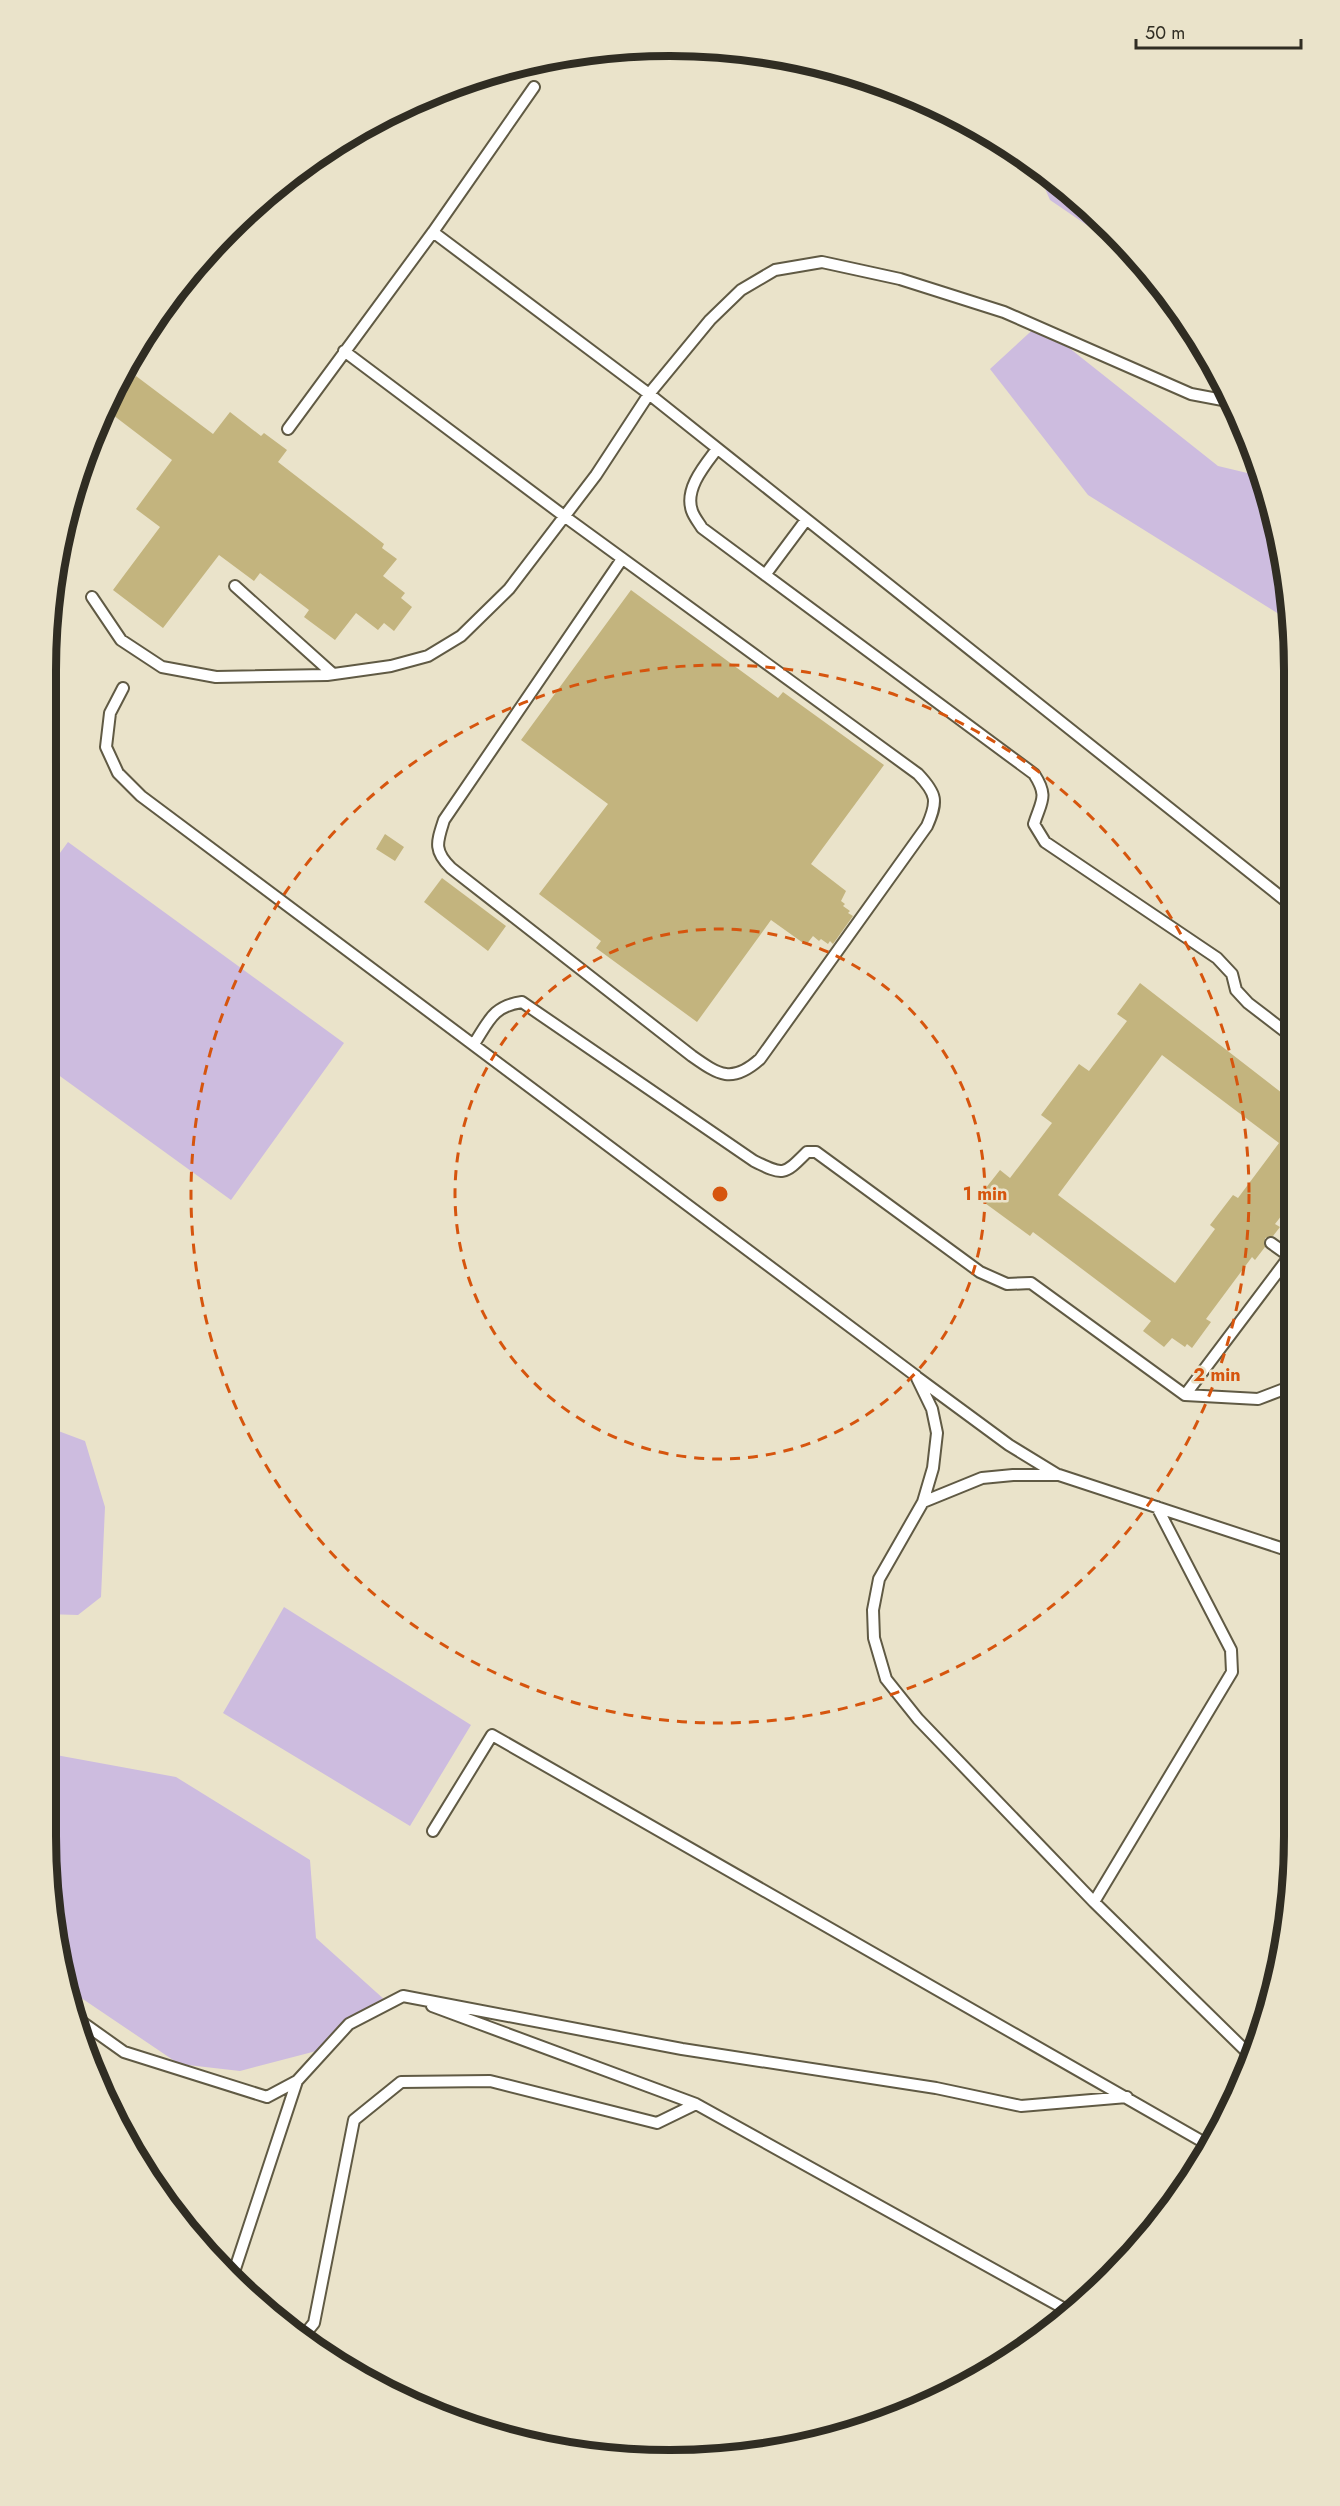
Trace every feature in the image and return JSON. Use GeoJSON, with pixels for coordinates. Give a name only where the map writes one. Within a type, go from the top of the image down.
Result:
{"type":"FeatureCollection","features":[{"type":"Feature","properties":{"kind":"lane"},"geometry":{"type":"LineString","coordinates":[[288,429],[433,232],[534,87]]}},
{"type":"Feature","properties":{"kind":"lane"},"geometry":{"type":"LineString","coordinates":[[433,232],[649,394],[1285,900]]}},
{"type":"Feature","properties":{"kind":"lane"},"geometry":{"type":"LineString","coordinates":[[92,597],[121,640],[162,667],[216,677],[333,674],[391,666],[428,656],[461,636],[509,589],[596,475],[649,394],[710,321],[741,290],[775,270],[822,262],[900,279],[1004,312],[1191,394],[1222,400]]}},
{"type":"Feature","properties":{"kind":"lane"},"geometry":{"type":"LineString","coordinates":[[344,351],[622,559],[918,774],[930,787],[936,805],[927,826],[760,1059],[748,1069],[734,1075],[717,1073],[692,1056],[440,858],[437,842],[444,820],[622,559]]}},
{"type":"Feature","properties":{"kind":"lane"},"geometry":{"type":"LineString","coordinates":[[717,449],[692,489],[691,509],[702,528],[1034,774],[1043,787],[1043,797],[1034,824],[1045,842],[1217,958],[1232,974],[1236,990],[1248,1003],[1285,1031]]}},
{"type":"Feature","properties":{"kind":"lane"},"geometry":{"type":"LineString","coordinates":[[765,575],[806,520]]}},
{"type":"Feature","properties":{"kind":"lane"},"geometry":{"type":"LineString","coordinates":[[235,586],[333,674]]}},
{"type":"Feature","properties":{"kind":"lane"},"geometry":{"type":"LineString","coordinates":[[123,688],[110,713],[106,747],[117,773],[150,804],[1009,1445],[1059,1475],[1285,1549]]}},
{"type":"Feature","properties":{"kind":"lane"},"geometry":{"type":"LineString","coordinates":[[474,1044],[491,1018],[505,1004],[522,1002],[754,1161],[776,1172],[789,1170],[807,1152],[816,1152],[980,1272],[1007,1284],[1031,1283],[1185,1395],[1258,1399],[1285,1389]]}},
{"type":"Feature","properties":{"kind":"lane"},"geometry":{"type":"LineString","coordinates":[[1271,1243],[1285,1252]]}},
{"type":"Feature","properties":{"kind":"lane"},"geometry":{"type":"LineString","coordinates":[[1185,1395],[1285,1264]]}},
{"type":"Feature","properties":{"kind":"lane"},"geometry":{"type":"LineString","coordinates":[[916,1376],[932,1409],[937,1433],[933,1468],[923,1502],[879,1579],[873,1610],[874,1638],[886,1679],[918,1719],[1094,1902],[1246,2051]]}},
{"type":"Feature","properties":{"kind":"lane"},"geometry":{"type":"LineString","coordinates":[[923,1502],[982,1478],[1059,1475]]}},
{"type":"Feature","properties":{"kind":"lane"},"geometry":{"type":"LineString","coordinates":[[1094,1902],[1232,1672],[1231,1650],[1157,1508]]}},
{"type":"Feature","properties":{"kind":"lane"},"geometry":{"type":"LineString","coordinates":[[434,1831],[492,1736],[1203,2142]]}},
{"type":"Feature","properties":{"kind":"lane"},"geometry":{"type":"LineString","coordinates":[[85,2024],[124,2052],[267,2097],[297,2081],[349,2024],[404,1995],[682,2049],[936,2088],[1022,2106],[1127,2097]]}},
{"type":"Feature","properties":{"kind":"lane"},"geometry":{"type":"LineString","coordinates":[[404,1995],[696,2104],[1063,2308]]}},
{"type":"Feature","properties":{"kind":"lane"},"geometry":{"type":"LineString","coordinates":[[234,2270],[297,2081]]}},
{"type":"Feature","properties":{"kind":"lane"},"geometry":{"type":"LineString","coordinates":[[306,2331],[314,2323],[354,2120],[401,2082],[490,2081],[657,2123],[696,2104]]}},
{"type":"Feature","properties":{"kind":"shaded area"},"geometry":{"type":"Polygon","coordinates":[[[1041,180],[1111,241],[1050,200],[1041,180]]]}},
{"type":"Feature","properties":{"kind":"shaded area"},"geometry":{"type":"Polygon","coordinates":[[[1039,324],[1218,466],[1253,474],[1273,550],[1282,616],[1088,495],[990,369],[1039,324]]]}},
{"type":"Feature","properties":{"kind":"shaded area"},"geometry":{"type":"Polygon","coordinates":[[[68,842],[344,1043],[231,1200],[55,1073],[55,860],[68,842]]]}},
{"type":"Feature","properties":{"kind":"shaded area"},"geometry":{"type":"Polygon","coordinates":[[[55,1430],[85,1441],[105,1507],[101,1597],[78,1615],[55,1614],[55,1430]]]}},
{"type":"Feature","properties":{"kind":"shaded area"},"geometry":{"type":"Polygon","coordinates":[[[284,1607],[471,1725],[410,1826],[223,1713],[284,1607]]]}},
{"type":"Feature","properties":{"kind":"shaded area"},"geometry":{"type":"Polygon","coordinates":[[[55,1755],[176,1777],[310,1860],[316,1938],[386,2001],[324,2049],[240,2071],[179,2064],[76,1994],[67,1956],[57,1876],[55,1755]]]}},
{"type":"Feature","properties":{"kind":"building"},"geometry":{"type":"Polygon","coordinates":[[[136,376],[213,434],[230,412],[261,436],[264,433],[287,450],[278,462],[384,544],[382,548],[397,559],[383,576],[405,593],[401,598],[412,607],[394,631],[384,623],[378,630],[356,613],[335,640],[304,617],[309,610],[260,573],[254,581],[219,555],[163,628],[113,590],[160,527],[136,509],[172,460],[112,414],[118,400],[136,376]]]}},
{"type":"Feature","properties":{"kind":"building"},"geometry":{"type":"Polygon","coordinates":[[[631,590],[778,698],[783,692],[884,765],[811,864],[846,891],[841,901],[845,904],[843,906],[850,911],[848,913],[853,916],[833,944],[830,941],[828,944],[821,939],[819,941],[813,936],[806,945],[771,920],[697,1022],[596,948],[601,941],[539,894],[608,804],[521,740],[631,590]]]}},
{"type":"Feature","properties":{"kind":"building"},"geometry":{"type":"Polygon","coordinates":[[[385,834],[404,847],[395,861],[376,849],[385,834]]]}},
{"type":"Feature","properties":{"kind":"building"},"geometry":{"type":"Polygon","coordinates":[[[442,878],[506,926],[488,951],[424,902],[442,878]]]}},
{"type":"Feature","properties":{"kind":"building"},"geometry":{"type":"Polygon","coordinates":[[[1140,983],[1285,1095],[1285,1211],[1275,1224],[1280,1227],[1273,1236],[1265,1238],[1265,1247],[1255,1260],[1252,1257],[1206,1319],[1211,1322],[1192,1348],[1187,1344],[1185,1347],[1172,1338],[1164,1347],[1143,1331],[1151,1321],[1033,1232],[1030,1236],[978,1198],[1000,1170],[1010,1178],[1052,1123],[1041,1115],[1079,1064],[1089,1071],[1127,1021],[1117,1014],[1140,983]],[[1162,1055],[1058,1195],[1175,1283],[1215,1229],[1210,1225],[1233,1195],[1238,1198],[1279,1143],[1162,1055]]]}}]}
